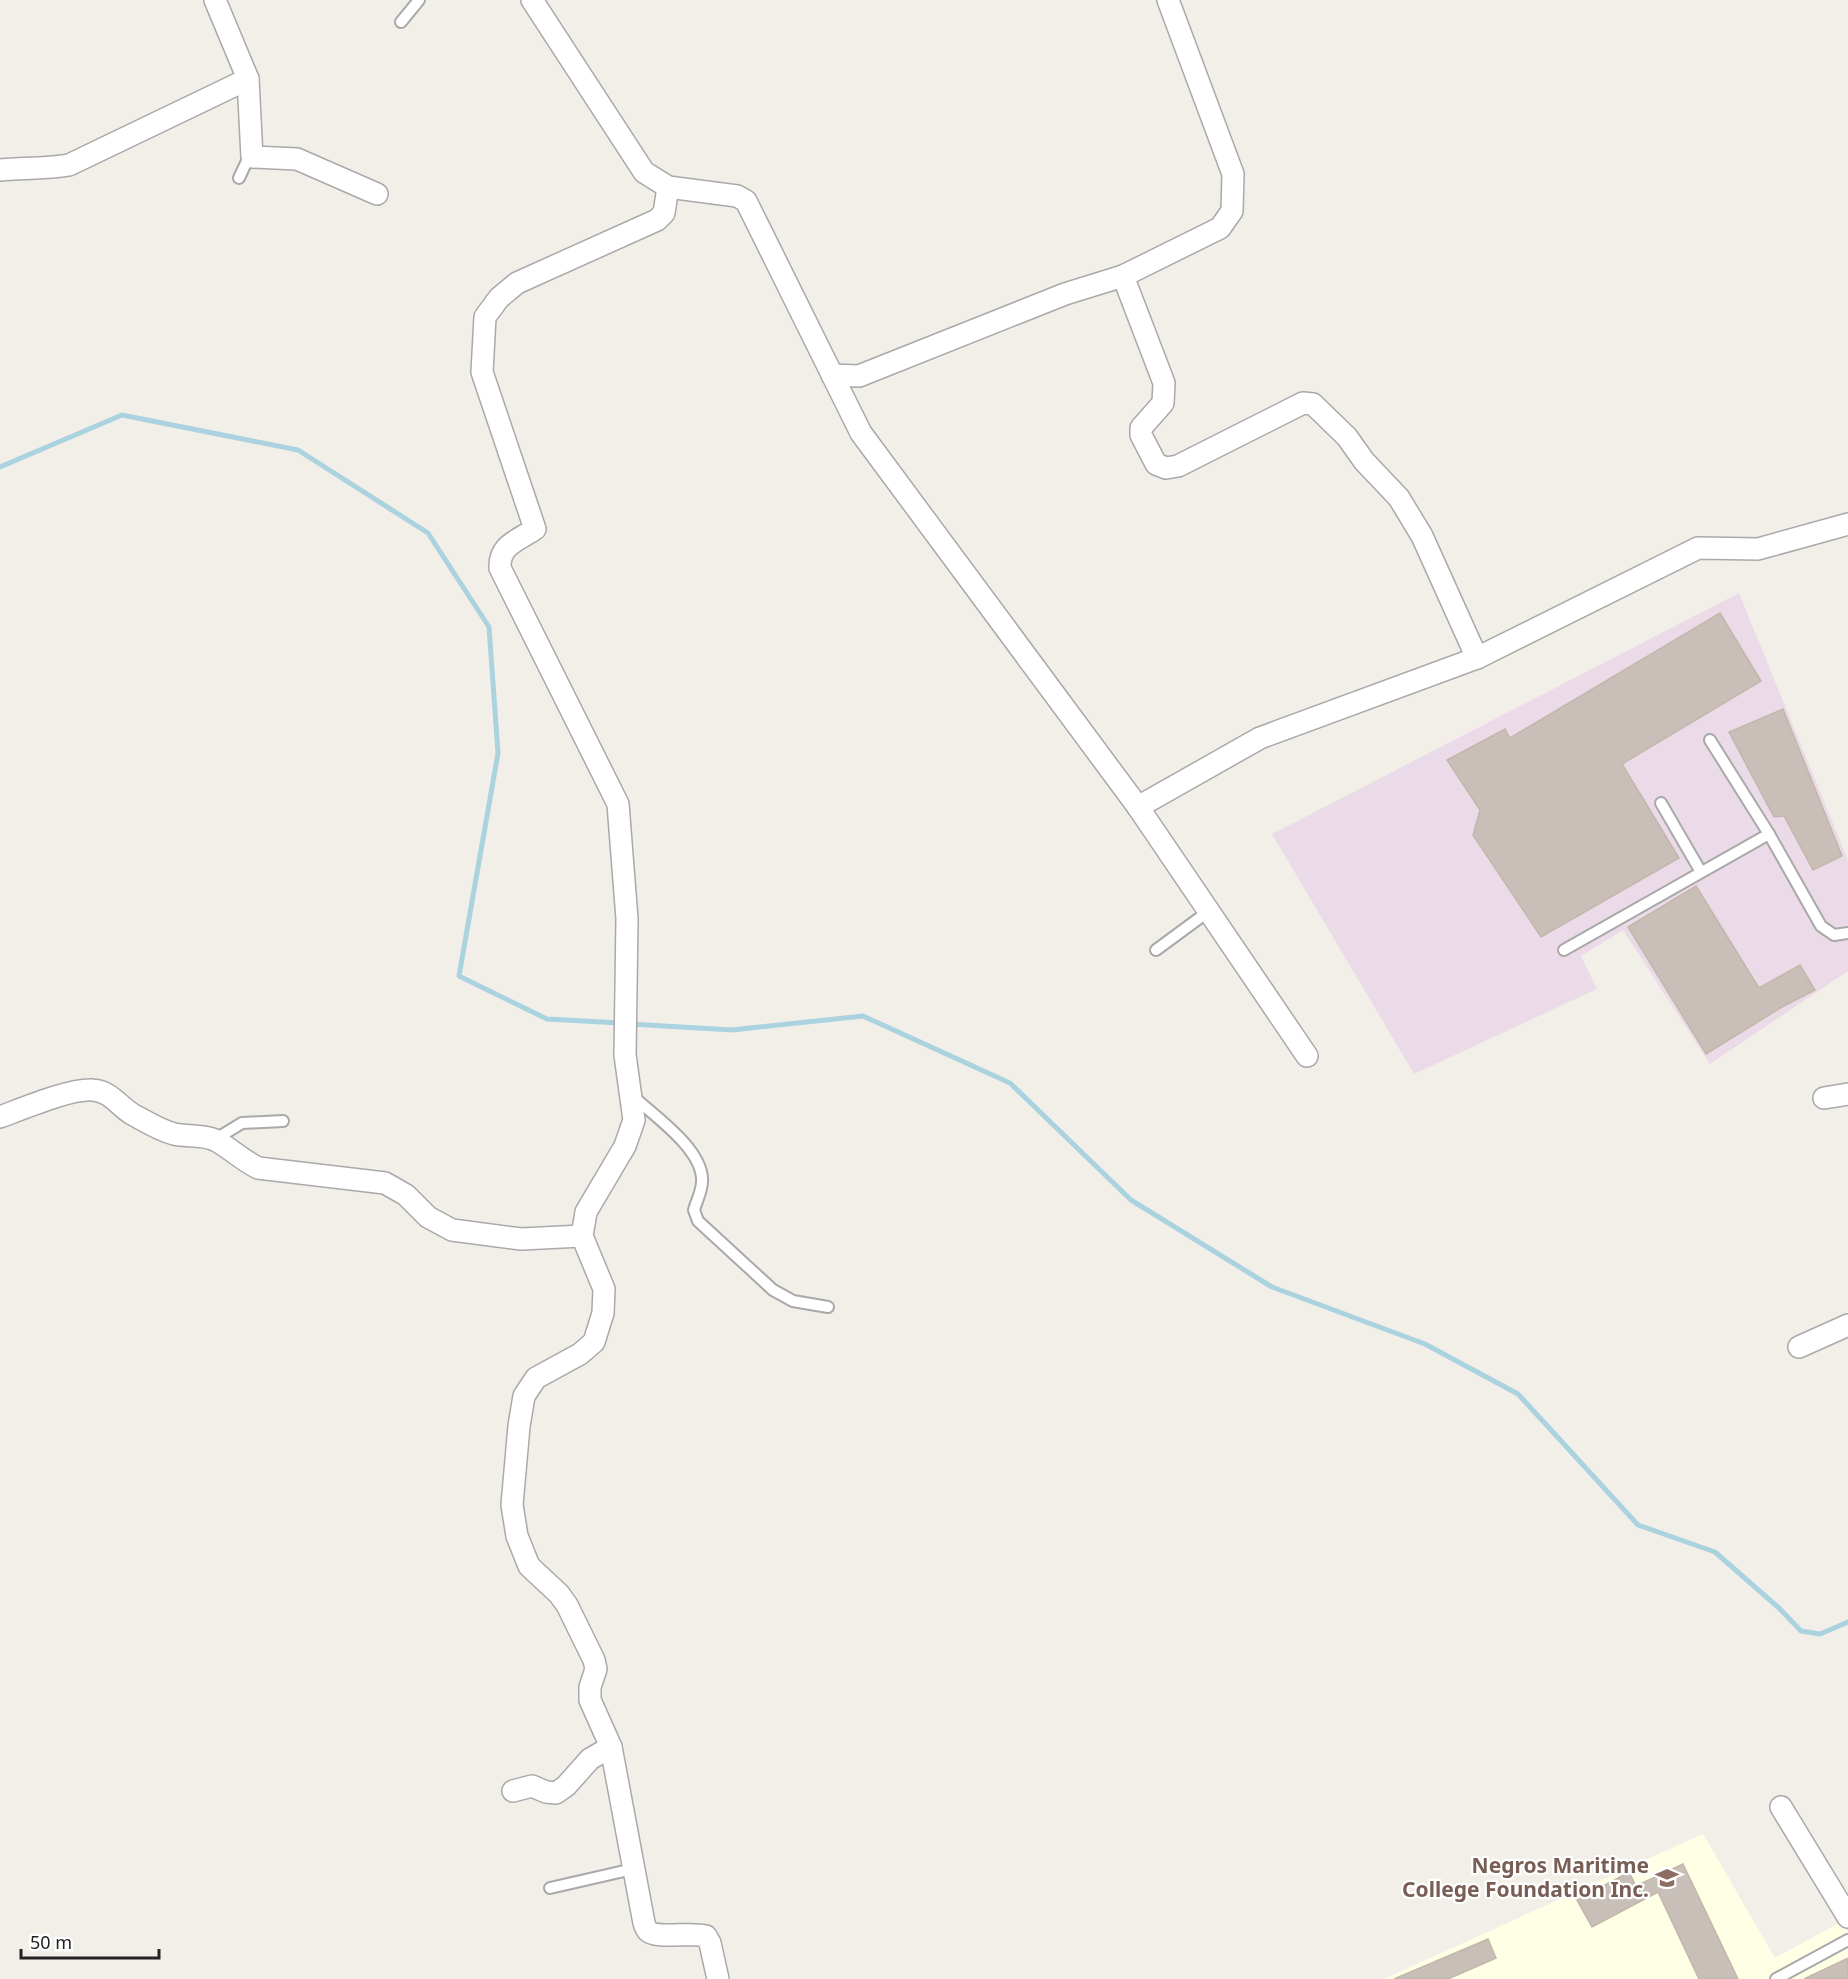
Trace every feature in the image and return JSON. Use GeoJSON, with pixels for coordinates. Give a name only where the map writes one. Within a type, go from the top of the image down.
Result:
{"type":"FeatureCollection","features":[{"type":"Feature","properties":{"kind":"street"},"geometry":{"type":"LineString","coordinates":[[215,0],[248,79],[252,157],[297,159],[377,194]]}},
{"type":"Feature","properties":{"kind":"street"},"geometry":{"type":"LineString","coordinates":[[532,0],[644,172],[668,187],[737,196],[746,201],[861,433],[1138,807],[1307,1056]]}},
{"type":"Feature","properties":{"kind":"street"},"geometry":{"type":"LineString","coordinates":[[832,375],[859,376],[1065,294],[1123,276],[1220,228],[1232,212],[1233,174],[1168,0]]}},
{"type":"Feature","properties":{"kind":"street"},"geometry":{"type":"LineString","coordinates":[[0,170],[29,167],[48,169],[69,165],[248,79]]}},
{"type":"Feature","properties":{"kind":"street"},"geometry":{"type":"LineString","coordinates":[[668,187],[664,213],[657,220],[517,284],[499,298],[485,317],[482,372],[535,530],[504,549],[499,555],[500,568],[618,804],[627,919],[625,1055],[634,1120],[625,1146],[586,1212],[582,1236],[604,1289],[603,1313],[594,1342],[580,1354],[536,1378],[524,1396],[512,1505],[518,1536],[529,1566],[559,1594],[567,1605],[594,1660],[596,1669],[590,1687],[590,1700],[611,1747],[644,1923],[648,1931],[656,1935],[697,1933],[706,1936],[710,1943],[718,1979]]}},
{"type":"Feature","properties":{"kind":"street"},"geometry":{"type":"LineString","coordinates":[[1123,276],[1164,383],[1163,403],[1141,428],[1141,435],[1156,464],[1166,468],[1178,466],[1303,403],[1313,404],[1347,437],[1364,461],[1399,498],[1422,536],[1477,658]]}},
{"type":"Feature","properties":{"kind":"street"},"geometry":{"type":"LineString","coordinates":[[1138,807],[1260,738],[1477,658],[1698,548],[1758,549],[1848,525]]}},
{"type":"Feature","properties":{"kind":"street"},"geometry":{"type":"LineString","coordinates":[[0,1117],[46,1101],[91,1090],[102,1092],[112,1097],[129,1112],[158,1128],[175,1134],[201,1136],[214,1140],[258,1168],[385,1183],[406,1195],[434,1221],[452,1230],[521,1239],[582,1236]]}},
{"type":"Feature","properties":{"kind":"street"},"geometry":{"type":"LineString","coordinates":[[1824,1098],[1848,1094]]}},
{"type":"Feature","properties":{"kind":"street"},"geometry":{"type":"LineString","coordinates":[[1799,1347],[1848,1324]]}},
{"type":"Feature","properties":{"kind":"street"},"geometry":{"type":"LineString","coordinates":[[513,1791],[532,1786],[546,1792],[556,1792],[566,1786],[590,1758],[611,1747]]}},
{"type":"Feature","properties":{"kind":"street"},"geometry":{"type":"LineString","coordinates":[[1781,1806],[1848,1917]]}},
{"type":"Feature","properties":{"kind":"lane"},"geometry":{"type":"LineString","coordinates":[[401,22],[419,0]]}},
{"type":"Feature","properties":{"kind":"lane"},"geometry":{"type":"LineString","coordinates":[[239,178],[246,163],[252,157]]}},
{"type":"Feature","properties":{"kind":"lane"},"geometry":{"type":"LineString","coordinates":[[1710,740],[1769,834],[1821,926],[1834,935],[1848,933]]}},
{"type":"Feature","properties":{"kind":"lane"},"geometry":{"type":"LineString","coordinates":[[1661,803],[1701,872]]}},
{"type":"Feature","properties":{"kind":"lane"},"geometry":{"type":"LineString","coordinates":[[1564,950],[1769,834]]}},
{"type":"Feature","properties":{"kind":"lane"},"geometry":{"type":"LineString","coordinates":[[1156,950],[1209,911]]}},
{"type":"Feature","properties":{"kind":"lane"},"geometry":{"type":"LineString","coordinates":[[630,1093],[674,1132],[698,1164],[702,1177],[701,1192],[694,1210],[698,1221],[773,1290],[793,1301],[828,1307]]}},
{"type":"Feature","properties":{"kind":"lane"},"geometry":{"type":"LineString","coordinates":[[214,1140],[242,1123],[283,1121]]}},
{"type":"Feature","properties":{"kind":"lane"},"geometry":{"type":"LineString","coordinates":[[550,1888],[633,1869]]}},
{"type":"Feature","properties":{"kind":"lane"},"geometry":{"type":"LineString","coordinates":[[1776,1979],[1848,1940]]}},
{"type":"Feature","properties":{"kind":"shaded area"},"geometry":{"type":"Polygon","coordinates":[[[1739,593],[1848,860],[1848,971],[1710,1064],[1623,930],[1581,956],[1597,989],[1414,1074],[1272,834],[1739,593]]]}},
{"type":"Feature","properties":{"kind":"shaded area","name":"Negros Maritime College Foundation Inc."},"geometry":{"type":"Polygon","coordinates":[[[1703,1834],[1775,1958],[1841,1922],[1848,1933],[1848,1979],[1384,1979],[1703,1834]]]}},
{"type":"Feature","properties":{"kind":"building"},"geometry":{"type":"Polygon","coordinates":[[[1720,613],[1761,681],[1622,764],[1679,858],[1541,937],[1473,835],[1480,810],[1447,760],[1505,729],[1510,738],[1720,613]]]}},
{"type":"Feature","properties":{"kind":"building"},"geometry":{"type":"Polygon","coordinates":[[[1783,709],[1842,856],[1813,870],[1784,816],[1774,817],[1729,732],[1783,709]]]}},
{"type":"Feature","properties":{"kind":"building"},"geometry":{"type":"Polygon","coordinates":[[[1696,886],[1759,988],[1800,965],[1815,990],[1782,1007],[1706,1054],[1628,927],[1696,886]]]}},
{"type":"Feature","properties":{"kind":"building"},"geometry":{"type":"Polygon","coordinates":[[[1683,1864],[1738,1979],[1699,1979],[1658,1892],[1592,1927],[1577,1900],[1629,1872],[1636,1886],[1683,1864]]]}},
{"type":"Feature","properties":{"kind":"building"},"geometry":{"type":"Polygon","coordinates":[[[1488,1939],[1496,1958],[1448,1979],[1394,1979],[1488,1939]]]}},
{"type":"Feature","properties":{"kind":"building"},"geometry":{"type":"Polygon","coordinates":[[[1848,1958],[1848,1979],[1804,1979],[1848,1958]]]}},
{"type":"Feature","properties":{"kind":"waterway"},"geometry":{"type":"LineString","coordinates":[[0,467],[122,415],[298,450],[428,533],[489,627],[498,753],[459,976],[547,1019],[620,1023]]}},
{"type":"Feature","properties":{"kind":"waterway"},"geometry":{"type":"LineString","coordinates":[[630,1024],[732,1030],[863,1016],[1010,1083],[1131,1200],[1272,1287],[1425,1344],[1518,1394],[1638,1525],[1715,1552],[1779,1608],[1801,1631],[1820,1634],[1848,1622]]}},
{"type":"Feature","properties":{"kind":"place","name":"Negros Maritime College Foundation Inc."},"geometry":{"type":"Point","coordinates":[1667,1878]}}]}
